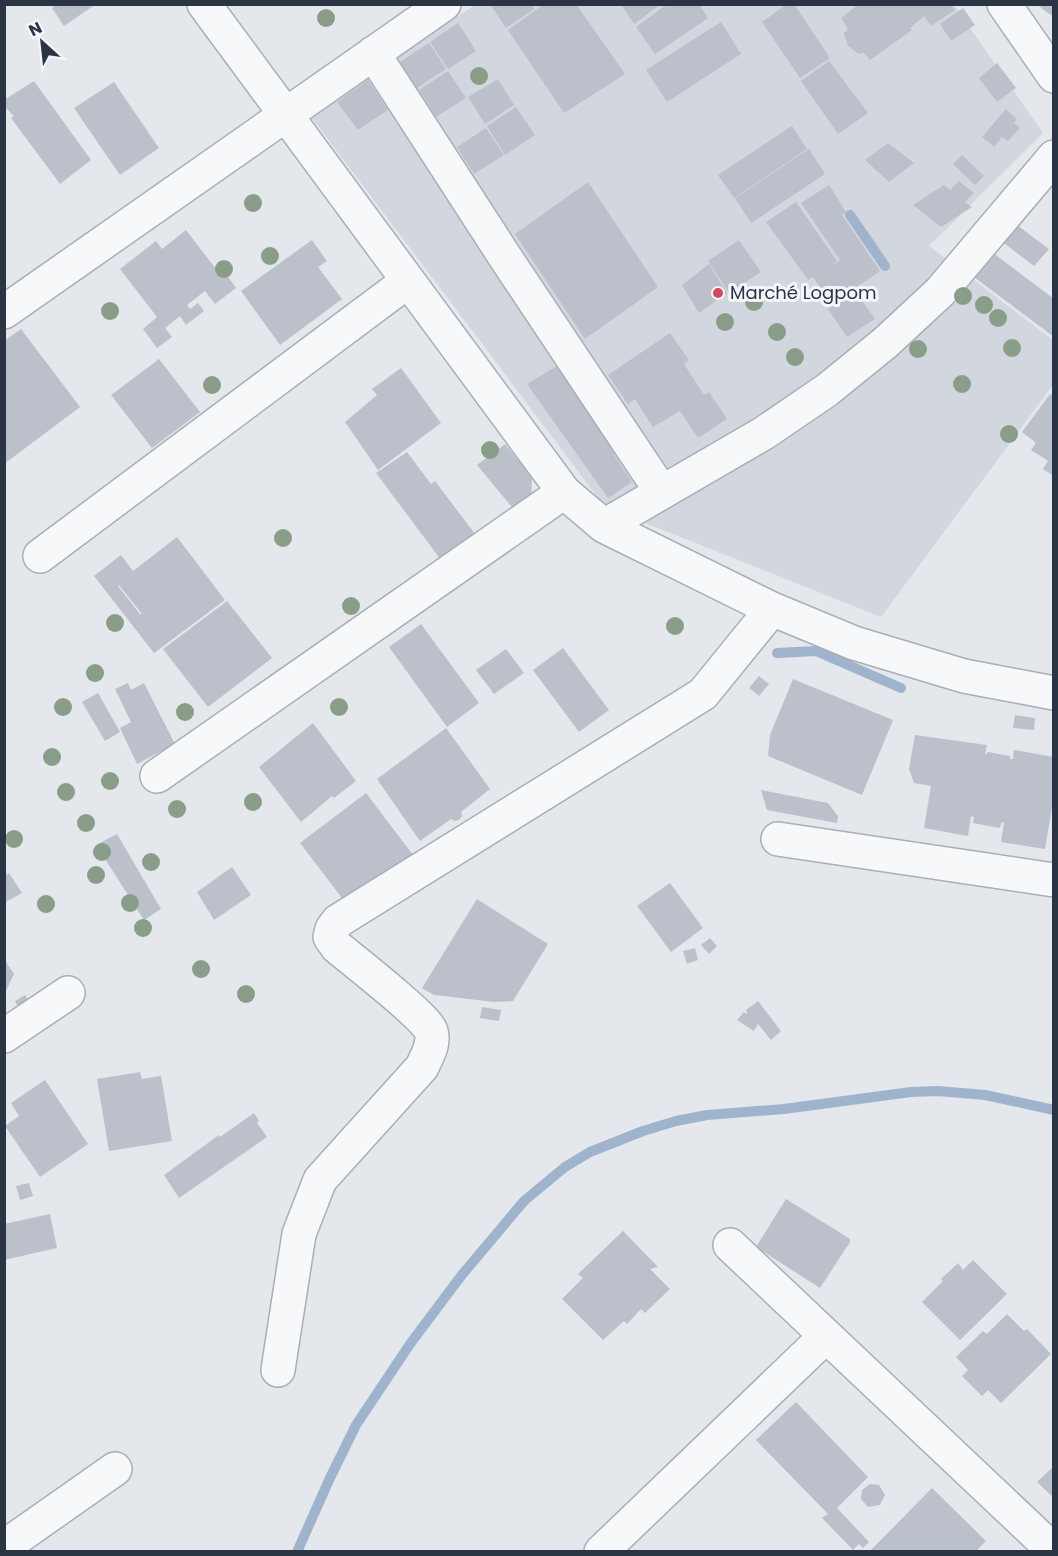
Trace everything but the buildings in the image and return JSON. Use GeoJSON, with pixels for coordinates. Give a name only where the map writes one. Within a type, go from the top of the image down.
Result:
{"type":"FeatureCollection","features":[{"type":"Feature","properties":{"kind":"street"},"geometry":{"type":"LineString","coordinates":[[204,4],[564,492],[604,525],[772,609],[854,643],[964,676],[1053,693]]}},
{"type":"Feature","properties":{"kind":"street"},"geometry":{"type":"LineString","coordinates":[[4,312],[444,4]]}},
{"type":"Feature","properties":{"kind":"street"},"geometry":{"type":"LineString","coordinates":[[1004,4],[1053,76]]}},
{"type":"Feature","properties":{"kind":"street"},"geometry":{"type":"LineString","coordinates":[[374,53],[505,257],[661,492]]}},
{"type":"Feature","properties":{"kind":"street"},"geometry":{"type":"LineString","coordinates":[[604,525],[764,433],[827,390],[885,343],[940,292],[1053,157]]}},
{"type":"Feature","properties":{"kind":"street"},"geometry":{"type":"LineString","coordinates":[[39,556],[408,281]]}},
{"type":"Feature","properties":{"kind":"street"},"geometry":{"type":"LineString","coordinates":[[157,776],[564,492]]}},
{"type":"Feature","properties":{"kind":"street"},"geometry":{"type":"LineString","coordinates":[[278,1370],[299,1234],[320,1180],[422,1067],[432,1046],[431,1030],[417,1014],[337,947],[330,937],[332,929],[338,921],[702,694],[772,609]]}},
{"type":"Feature","properties":{"kind":"street"},"geometry":{"type":"LineString","coordinates":[[778,839],[1053,880]]}},
{"type":"Feature","properties":{"kind":"street"},"geometry":{"type":"LineString","coordinates":[[4,1036],[68,993]]}},
{"type":"Feature","properties":{"kind":"street"},"geometry":{"type":"LineString","coordinates":[[730,1245],[1053,1551]]}},
{"type":"Feature","properties":{"kind":"street"},"geometry":{"type":"LineString","coordinates":[[601,1551],[826,1336]]}},
{"type":"Feature","properties":{"kind":"street"},"geometry":{"type":"LineString","coordinates":[[4,1547],[115,1469]]}},
{"type":"Feature","properties":{"kind":"shaded area","name":"Marché Logpom"},"geometry":{"type":"Polygon","coordinates":[[[475,5],[954,5],[1043,133],[929,246],[1053,340],[1053,385],[881,617],[605,507],[309,114],[475,5]]]}},
{"type":"Feature","properties":{"kind":"waterway"},"geometry":{"type":"LineString","coordinates":[[850,215],[885,266]]}},
{"type":"Feature","properties":{"kind":"waterway"},"geometry":{"type":"LineString","coordinates":[[777,653],[816,651],[901,688]]}},
{"type":"Feature","properties":{"kind":"waterway"},"geometry":{"type":"LineString","coordinates":[[297,1552],[356,1425],[410,1344],[461,1276],[524,1201],[565,1167],[590,1152],[643,1131],[707,1115],[784,1109],[911,1092],[938,1091],[985,1095],[1054,1110]]}},
{"type":"Feature","properties":{"kind":"place","name":"Marché Logpom"},"geometry":{"type":"Point","coordinates":[718,293]}}]}
